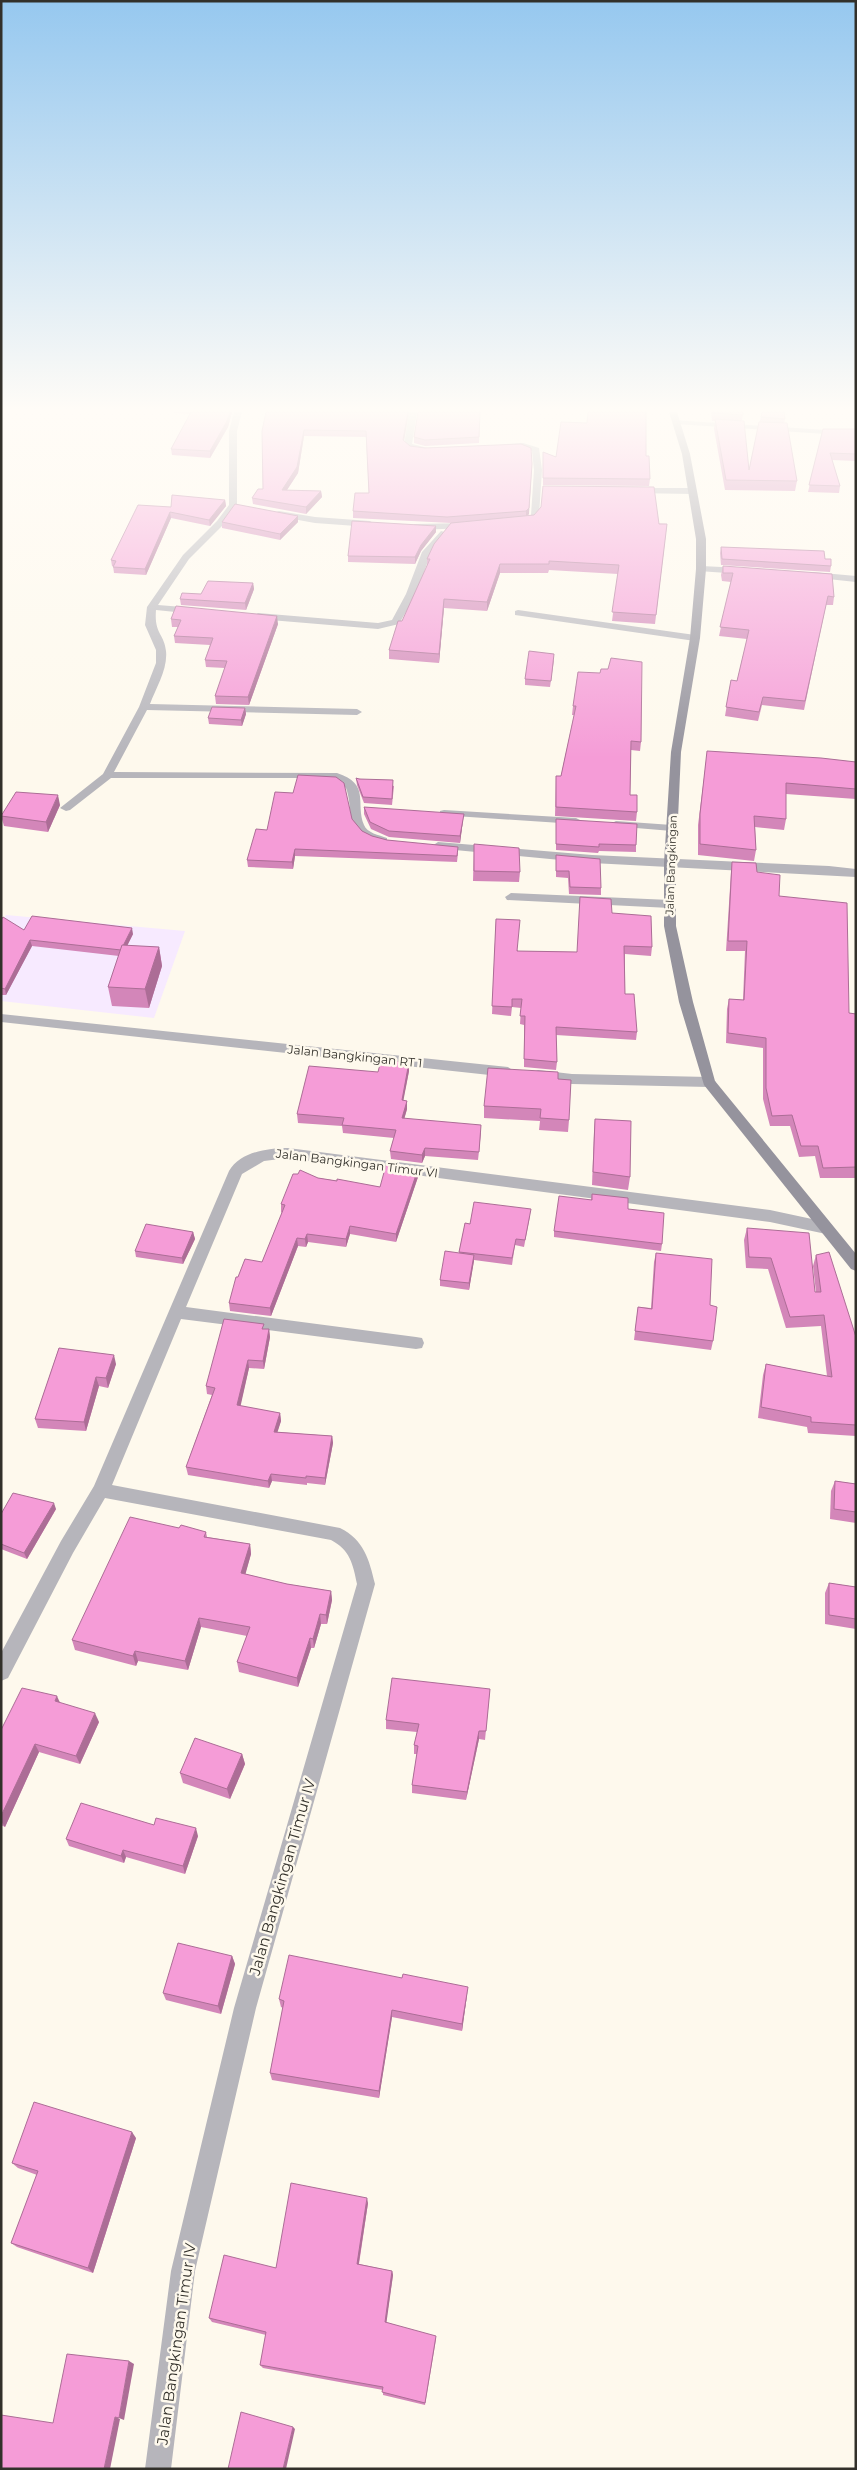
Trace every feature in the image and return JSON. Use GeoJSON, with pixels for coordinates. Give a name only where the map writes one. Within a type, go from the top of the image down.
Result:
{"type":"FeatureCollection","features":[{"type":"Feature","properties":{"kind":"street"},"geometry":{"type":"LineString","coordinates":[[66,808],[108,774],[110,767],[144,707],[161,663],[162,650],[150,625],[152,607],[186,557],[216,527]]}},
{"type":"Feature","properties":{"kind":"street"},"geometry":{"type":"LineString","coordinates":[[431,527],[454,527]]}},
{"type":"Feature","properties":{"kind":"street","name":"Jalan Bangkingan"},"geometry":{"type":"LineString","coordinates":[[699,527],[702,568],[695,638],[676,752],[670,863],[670,926],[686,1002],[709,1082],[856,1265]]}},
{"type":"Feature","properties":{"kind":"street"},"geometry":{"type":"LineString","coordinates":[[250,615],[378,626],[396,622],[405,607],[427,552],[447,528]]}},
{"type":"Feature","properties":{"kind":"street"},"geometry":{"type":"LineString","coordinates":[[702,568],[754,572]]}},
{"type":"Feature","properties":{"kind":"street"},"geometry":{"type":"LineString","coordinates":[[797,574],[856,579]]}},
{"type":"Feature","properties":{"kind":"street"},"geometry":{"type":"LineString","coordinates":[[152,607],[201,611]]}},
{"type":"Feature","properties":{"kind":"street"},"geometry":{"type":"LineString","coordinates":[[518,614],[695,638]]}},
{"type":"Feature","properties":{"kind":"street"},"geometry":{"type":"LineString","coordinates":[[144,707],[357,712]]}},
{"type":"Feature","properties":{"kind":"street"},"geometry":{"type":"LineString","coordinates":[[108,774],[343,777],[350,783],[363,808],[358,826],[367,835],[397,843]]}},
{"type":"Feature","properties":{"kind":"street"},"geometry":{"type":"LineString","coordinates":[[436,813],[584,822]]}},
{"type":"Feature","properties":{"kind":"street"},"geometry":{"type":"LineString","coordinates":[[604,823],[672,828]]}},
{"type":"Feature","properties":{"kind":"street"},"geometry":{"type":"LineString","coordinates":[[426,845],[670,863],[829,870],[856,873]]}},
{"type":"Feature","properties":{"kind":"street"},"geometry":{"type":"LineString","coordinates":[[511,896],[670,904]]}},
{"type":"Feature","properties":{"kind":"street","name":"Jalan Bangkingan RT 1"},"geometry":{"type":"LineString","coordinates":[[1,1018],[572,1079],[709,1082]]}},
{"type":"Feature","properties":{"kind":"street","name":"Jalan Bangkingan Timur VI"},"geometry":{"type":"LineString","coordinates":[[1,1672],[67,1547],[101,1490],[236,1171],[249,1159],[267,1152],[298,1154],[770,1216],[826,1228]]}},
{"type":"Feature","properties":{"kind":"street"},"geometry":{"type":"LineString","coordinates":[[175,1312],[416,1343]]}},
{"type":"Feature","properties":{"kind":"street","name":"Jalan Bangkingan Timur IV"},"geometry":{"type":"LineString","coordinates":[[101,1490],[334,1533],[348,1539],[359,1553],[366,1584],[245,2008],[194,2222],[183,2271],[158,2469]]}},
{"type":"Feature","properties":{"kind":"shaded area"},"geometry":{"type":"Polygon","coordinates":[[[6,915],[185,931],[154,1018],[1,1001],[1,923],[6,915]]]}},
{"type":"Feature","properties":{"kind":"building"},"geometry":{"type":"Polygon","coordinates":[[[127,527],[163,527],[145,569],[113,567],[116,561],[111,560],[127,527]]]}},
{"type":"Feature","properties":{"kind":"building"},"geometry":{"type":"Polygon","coordinates":[[[247,527],[287,527],[280,534],[247,527]]]}},
{"type":"Feature","properties":{"kind":"building"},"geometry":{"type":"Polygon","coordinates":[[[351,527],[435,527],[421,545],[415,557],[348,556],[351,527]]]}},
{"type":"Feature","properties":{"kind":"building"},"geometry":{"type":"Polygon","coordinates":[[[448,527],[667,527],[656,615],[612,612],[619,565],[549,561],[549,564],[500,564],[487,602],[444,599],[439,654],[389,650],[398,621],[402,621],[430,559],[427,559],[434,544],[448,527]]]}},
{"type":"Feature","properties":{"kind":"building"},"geometry":{"type":"Polygon","coordinates":[[[721,547],[824,551],[825,559],[831,559],[831,566],[722,559],[721,547]]]}},
{"type":"Feature","properties":{"kind":"building"},"geometry":{"type":"Polygon","coordinates":[[[723,566],[832,574],[834,597],[828,596],[805,701],[763,697],[759,712],[726,707],[731,680],[737,681],[749,630],[720,627],[733,573],[723,573],[723,566]]]}},
{"type":"Feature","properties":{"kind":"building"},"geometry":{"type":"Polygon","coordinates":[[[208,581],[253,583],[245,603],[180,599],[182,593],[201,594],[208,581]]]}},
{"type":"Feature","properties":{"kind":"building"},"geometry":{"type":"Polygon","coordinates":[[[176,606],[277,616],[248,697],[215,696],[227,661],[205,660],[213,638],[174,636],[181,620],[171,619],[176,606]]]}},
{"type":"Feature","properties":{"kind":"building"},"geometry":{"type":"Polygon","coordinates":[[[529,651],[554,654],[551,681],[525,679],[529,651]]]}},
{"type":"Feature","properties":{"kind":"building"},"geometry":{"type":"Polygon","coordinates":[[[611,658],[642,662],[641,742],[631,741],[630,795],[637,795],[637,812],[556,807],[556,776],[561,776],[576,706],[573,706],[578,672],[600,673],[601,669],[608,669],[611,658]]]}},
{"type":"Feature","properties":{"kind":"building"},"geometry":{"type":"Polygon","coordinates":[[[212,707],[245,708],[241,720],[208,718],[212,707]]]}},
{"type":"Feature","properties":{"kind":"building"},"geometry":{"type":"Polygon","coordinates":[[[707,751],[856,762],[856,789],[786,783],[786,819],[754,816],[756,850],[700,844],[700,814],[707,751]]]}},
{"type":"Feature","properties":{"kind":"building"},"geometry":{"type":"Polygon","coordinates":[[[298,775],[336,777],[344,783],[352,819],[362,831],[387,840],[458,847],[457,856],[295,849],[292,862],[247,860],[256,829],[267,830],[275,792],[293,793],[298,775]]]}},
{"type":"Feature","properties":{"kind":"building"},"geometry":{"type":"Polygon","coordinates":[[[356,778],[393,780],[392,799],[363,797],[356,778]]]}},
{"type":"Feature","properties":{"kind":"building"},"geometry":{"type":"Polygon","coordinates":[[[16,792],[58,795],[46,822],[1,816],[16,792]]]}},
{"type":"Feature","properties":{"kind":"building"},"geometry":{"type":"Polygon","coordinates":[[[364,807],[464,814],[460,836],[389,831],[370,822],[364,807]]]}},
{"type":"Feature","properties":{"kind":"building"},"geometry":{"type":"Polygon","coordinates":[[[556,819],[637,824],[636,845],[599,844],[599,847],[556,844],[556,819]]]}},
{"type":"Feature","properties":{"kind":"building"},"geometry":{"type":"Polygon","coordinates":[[[474,844],[519,848],[520,872],[474,871],[474,844]]]}},
{"type":"Feature","properties":{"kind":"building"},"geometry":{"type":"Polygon","coordinates":[[[556,855],[600,859],[601,888],[570,887],[569,871],[556,871],[556,855]]]}},
{"type":"Feature","properties":{"kind":"building"},"geometry":{"type":"Polygon","coordinates":[[[732,862],[756,863],[757,872],[780,875],[779,896],[847,903],[849,1013],[856,1014],[856,1167],[823,1168],[818,1146],[801,1146],[792,1115],[772,1116],[766,1088],[766,1038],[728,1033],[729,999],[744,1000],[747,941],[728,941],[732,862]]]}},
{"type":"Feature","properties":{"kind":"building"},"geometry":{"type":"Polygon","coordinates":[[[580,897],[611,899],[612,913],[651,916],[652,947],[624,946],[625,994],[634,994],[637,1032],[556,1027],[557,1062],[524,1059],[525,1016],[520,1016],[522,999],[512,999],[512,1007],[492,1006],[496,919],[520,920],[517,951],[577,952],[580,897]]]}},
{"type":"Feature","properties":{"kind":"building"},"geometry":{"type":"Polygon","coordinates":[[[32,916],[132,928],[121,950],[30,940],[5,989],[1,988],[1,920],[3,917],[24,930],[32,916]]]}},
{"type":"Feature","properties":{"kind":"building"},"geometry":{"type":"Polygon","coordinates":[[[122,945],[159,947],[145,989],[108,987],[122,945]]]}},
{"type":"Feature","properties":{"kind":"building"},"geometry":{"type":"Polygon","coordinates":[[[381,1060],[409,1062],[402,1100],[407,1101],[402,1118],[481,1125],[479,1152],[425,1148],[422,1155],[390,1151],[396,1130],[342,1125],[344,1118],[297,1114],[309,1066],[378,1072],[381,1060]]]}},
{"type":"Feature","properties":{"kind":"building"},"geometry":{"type":"Polygon","coordinates":[[[488,1068],[558,1072],[558,1079],[571,1080],[569,1120],[540,1118],[541,1109],[484,1106],[488,1068]]]}},
{"type":"Feature","properties":{"kind":"building"},"geometry":{"type":"Polygon","coordinates":[[[595,1119],[631,1121],[630,1177],[593,1172],[595,1119]]]}},
{"type":"Feature","properties":{"kind":"building"},"geometry":{"type":"Polygon","coordinates":[[[386,1165],[418,1169],[396,1234],[350,1226],[346,1239],[307,1234],[305,1239],[297,1238],[270,1308],[229,1303],[236,1277],[238,1277],[245,1259],[262,1262],[285,1205],[281,1204],[293,1174],[298,1174],[300,1170],[318,1178],[337,1181],[337,1179],[380,1187],[386,1165]]]}},
{"type":"Feature","properties":{"kind":"building"},"geometry":{"type":"Polygon","coordinates":[[[592,1194],[628,1198],[628,1209],[664,1213],[662,1244],[554,1231],[559,1196],[592,1200],[592,1194]]]}},
{"type":"Feature","properties":{"kind":"building"},"geometry":{"type":"Polygon","coordinates":[[[474,1202],[531,1209],[525,1240],[516,1239],[512,1258],[459,1252],[465,1223],[470,1224],[474,1202]]]}},
{"type":"Feature","properties":{"kind":"building"},"geometry":{"type":"Polygon","coordinates":[[[146,1224],[193,1232],[182,1258],[135,1251],[146,1224]]]}},
{"type":"Feature","properties":{"kind":"building"},"geometry":{"type":"Polygon","coordinates":[[[747,1228],[809,1233],[815,1292],[821,1292],[816,1255],[829,1252],[856,1337],[856,1425],[811,1422],[811,1417],[761,1407],[766,1364],[832,1377],[824,1315],[790,1317],[771,1258],[749,1257],[747,1228]]]}},
{"type":"Feature","properties":{"kind":"building"},"geometry":{"type":"Polygon","coordinates":[[[445,1251],[474,1255],[469,1283],[440,1280],[445,1251]]]}},
{"type":"Feature","properties":{"kind":"building"},"geometry":{"type":"Polygon","coordinates":[[[656,1253],[712,1259],[710,1305],[717,1307],[713,1341],[635,1331],[638,1307],[652,1309],[656,1253]]]}},
{"type":"Feature","properties":{"kind":"building"},"geometry":{"type":"Polygon","coordinates":[[[224,1319],[264,1324],[262,1329],[269,1329],[263,1361],[248,1360],[237,1405],[280,1413],[274,1432],[332,1436],[325,1478],[271,1474],[268,1481],[186,1467],[215,1388],[206,1386],[224,1319]]]}},
{"type":"Feature","properties":{"kind":"building"},"geometry":{"type":"Polygon","coordinates":[[[59,1348],[114,1355],[106,1378],[96,1377],[84,1422],[35,1419],[59,1348]]]}},
{"type":"Feature","properties":{"kind":"building"},"geometry":{"type":"Polygon","coordinates":[[[835,1481],[856,1484],[856,1512],[834,1509],[835,1481]]]}},
{"type":"Feature","properties":{"kind":"building"},"geometry":{"type":"Polygon","coordinates":[[[13,1493],[54,1503],[24,1553],[1,1544],[1,1514],[13,1493]]]}},
{"type":"Feature","properties":{"kind":"building"},"geometry":{"type":"Polygon","coordinates":[[[130,1517],[179,1528],[181,1525],[206,1532],[204,1537],[250,1544],[241,1573],[287,1584],[331,1591],[326,1615],[320,1614],[313,1639],[310,1638],[297,1678],[237,1662],[250,1627],[199,1618],[185,1661],[135,1651],[133,1656],[72,1640],[130,1517]]]}},
{"type":"Feature","properties":{"kind":"building"},"geometry":{"type":"Polygon","coordinates":[[[829,1583],[856,1587],[856,1619],[829,1615],[829,1583]]]}},
{"type":"Feature","properties":{"kind":"building"},"geometry":{"type":"Polygon","coordinates":[[[392,1678],[490,1689],[486,1731],[479,1731],[467,1792],[412,1785],[418,1746],[414,1745],[419,1724],[386,1720],[392,1678]]]}},
{"type":"Feature","properties":{"kind":"building"},"geometry":{"type":"Polygon","coordinates":[[[22,1688],[57,1696],[55,1701],[95,1713],[76,1756],[35,1744],[1,1816],[1,1730],[22,1688]]]}},
{"type":"Feature","properties":{"kind":"building"},"geometry":{"type":"Polygon","coordinates":[[[195,1738],[242,1754],[227,1789],[180,1773],[195,1738]]]}},
{"type":"Feature","properties":{"kind":"building"},"geometry":{"type":"Polygon","coordinates":[[[81,1803],[154,1825],[156,1818],[196,1828],[183,1866],[123,1850],[121,1856],[66,1839],[81,1803]]]}},
{"type":"Feature","properties":{"kind":"building"},"geometry":{"type":"Polygon","coordinates":[[[178,1943],[232,1956],[218,2006],[163,1993],[178,1943]]]}},
{"type":"Feature","properties":{"kind":"building"},"geometry":{"type":"Polygon","coordinates":[[[289,1955],[402,1978],[403,1974],[468,1987],[462,2024],[392,2010],[379,2091],[270,2073],[284,2001],[279,1999],[289,1955]]]}},
{"type":"Feature","properties":{"kind":"building"},"geometry":{"type":"Polygon","coordinates":[[[34,2102],[132,2132],[88,2268],[11,2243],[38,2171],[12,2163],[34,2102]]]}},
{"type":"Feature","properties":{"kind":"building"},"geometry":{"type":"Polygon","coordinates":[[[291,2183],[367,2198],[357,2264],[392,2271],[385,2322],[436,2336],[425,2403],[382,2392],[383,2387],[260,2365],[266,2332],[209,2318],[224,2255],[276,2268],[291,2183]]]}},
{"type":"Feature","properties":{"kind":"building"},"geometry":{"type":"Polygon","coordinates":[[[67,2354],[129,2361],[119,2418],[115,2417],[104,2469],[1,2469],[1,2415],[53,2423],[67,2354]]]}},
{"type":"Feature","properties":{"kind":"building"},"geometry":{"type":"Polygon","coordinates":[[[241,2412],[293,2427],[283,2469],[228,2469],[241,2412]]]}}]}
